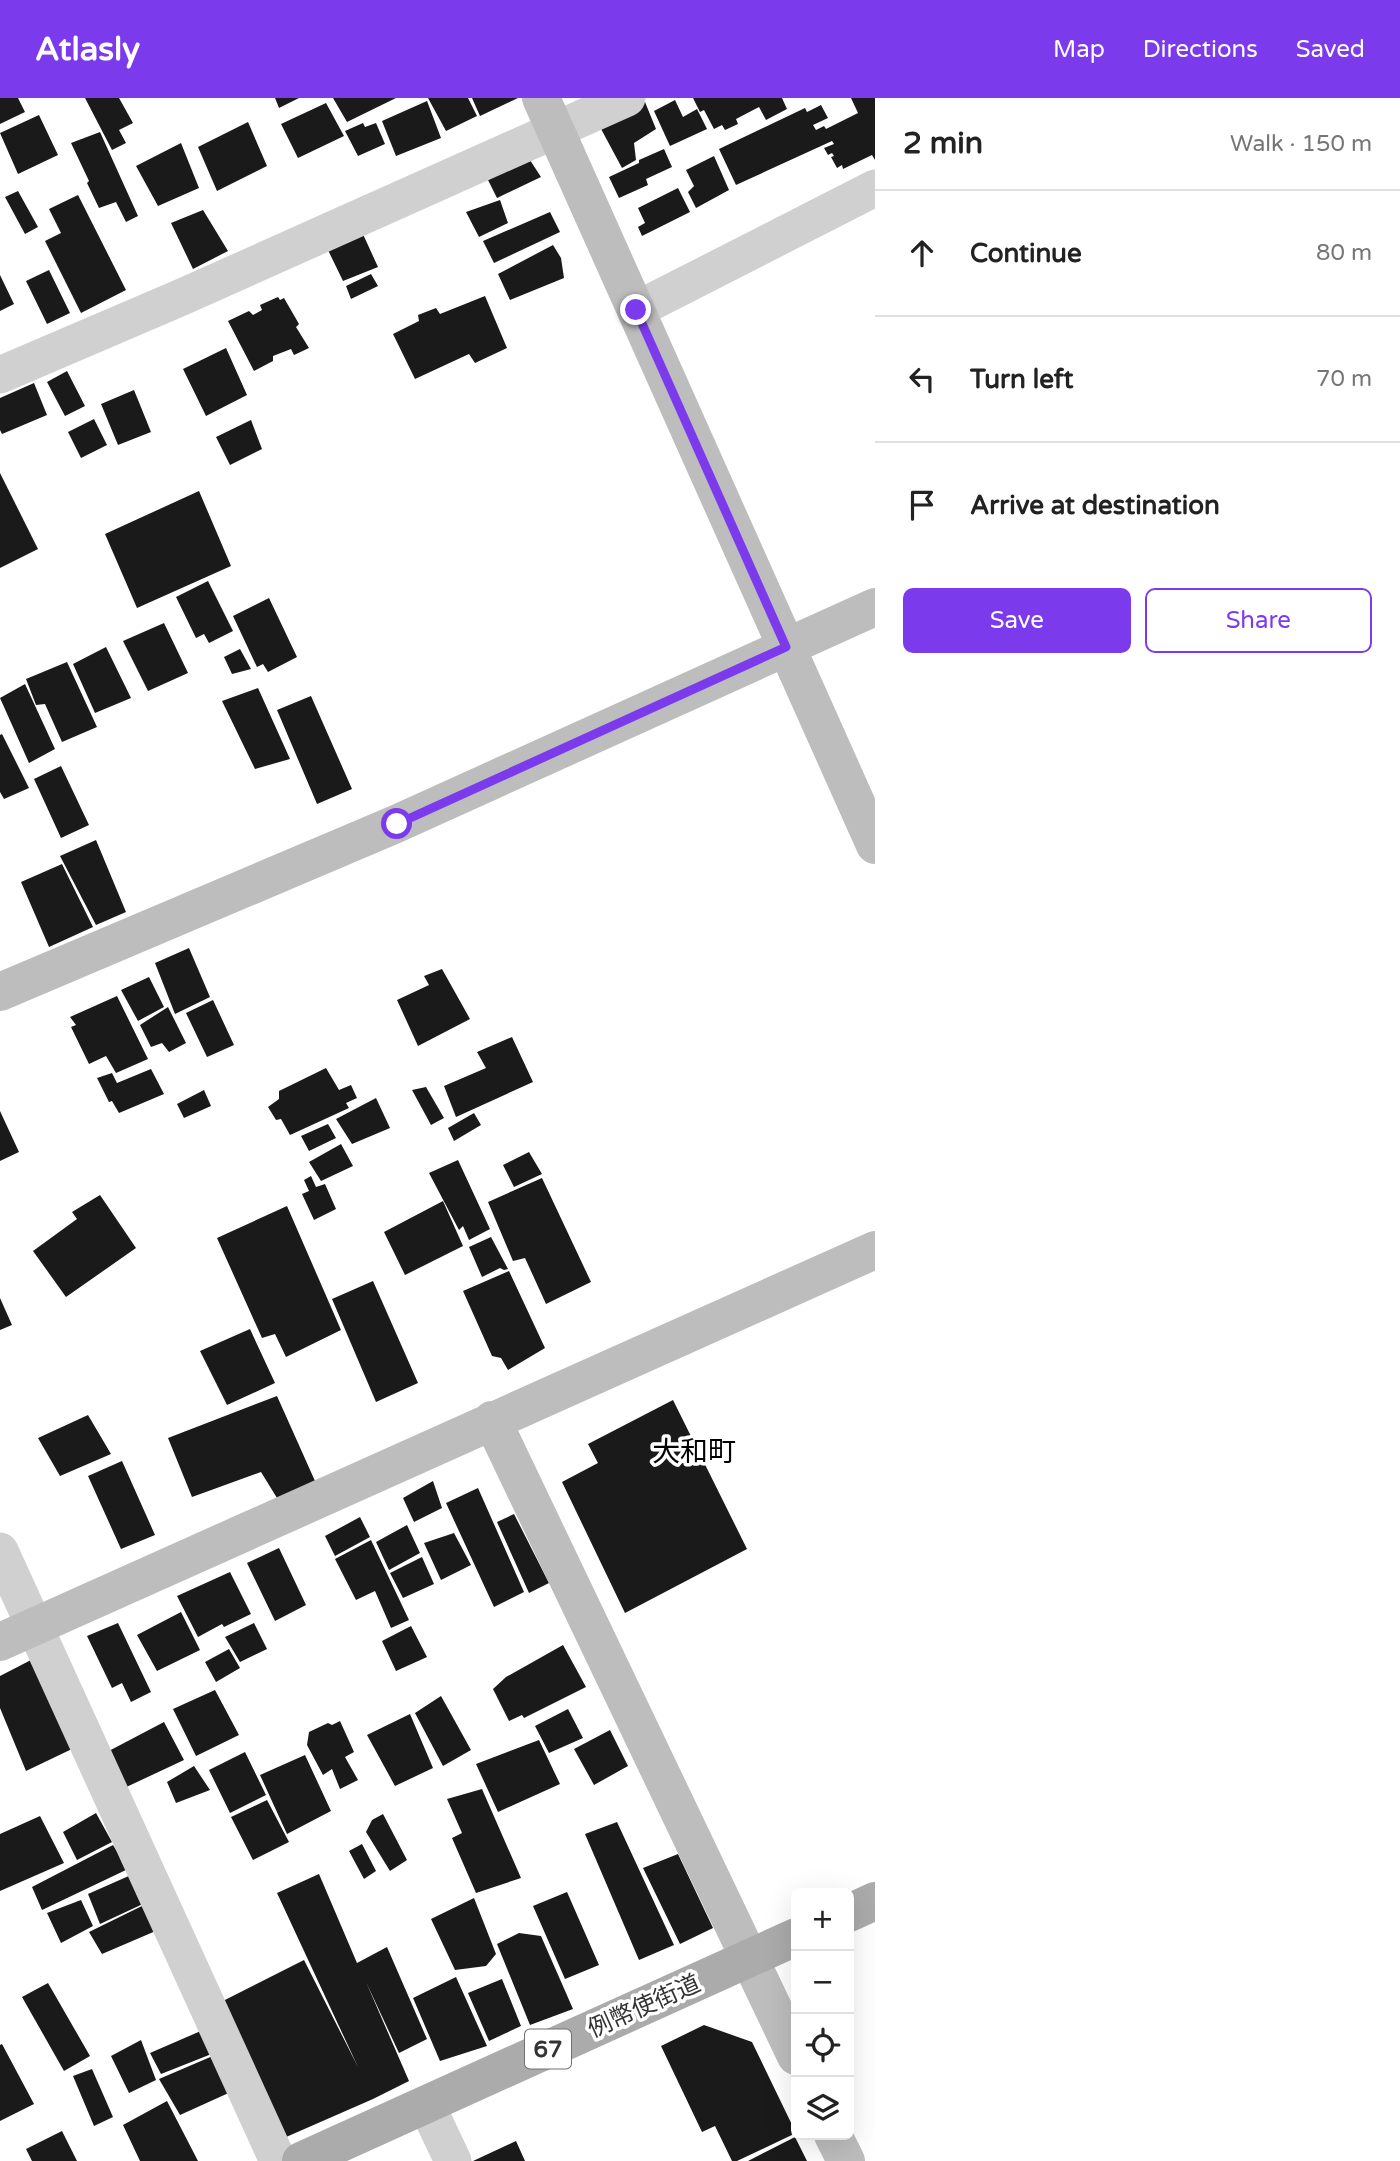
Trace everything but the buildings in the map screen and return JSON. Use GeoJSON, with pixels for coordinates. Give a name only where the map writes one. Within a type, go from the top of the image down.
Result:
{"type":"FeatureCollection","features":[{"type":"Feature","properties":{"kind":"main road"},"geometry":{"type":"LineString","coordinates":[[854,1911],[875,1901]]}},
{"type":"Feature","properties":{"kind":"main road","name":"例幣使街道"},"geometry":{"type":"LineString","coordinates":[[301,2161],[791,1939]]}},
{"type":"Feature","properties":{"kind":"street"},"geometry":{"type":"LineString","coordinates":[[0,375],[182,297],[548,113],[627,98]]}},
{"type":"Feature","properties":{"kind":"street"},"geometry":{"type":"LineString","coordinates":[[548,113],[875,845]]}},
{"type":"Feature","properties":{"kind":"street"},"geometry":{"type":"LineString","coordinates":[[636,310],[875,188]]}},
{"type":"Feature","properties":{"kind":"street"},"geometry":{"type":"LineString","coordinates":[[0,992],[397,824],[875,607]]}},
{"type":"Feature","properties":{"kind":"street"},"geometry":{"type":"LineString","coordinates":[[0,1642],[875,1250]]}},
{"type":"Feature","properties":{"kind":"street"},"geometry":{"type":"LineString","coordinates":[[492,1420],[791,2045]]}},
{"type":"Feature","properties":{"kind":"street"},"geometry":{"type":"LineString","coordinates":[[0,1551],[278,2161]]}},
{"type":"Feature","properties":{"kind":"street"},"geometry":{"type":"LineString","coordinates":[[426,2104],[453,2161]]}},
{"type":"Feature","properties":{"kind":"street"},"geometry":{"type":"LineString","coordinates":[[836,2140],[846,2161]]}},
{"type":"Feature","properties":{"kind":"district","name":"大和町"},"geometry":{"type":"Point","coordinates":[694,1451]}},
{"type":"Feature","properties":{"kind":"route"},"geometry":{"type":"LineString","coordinates":[[397,824],[786,647],[636,310]]}}]}
